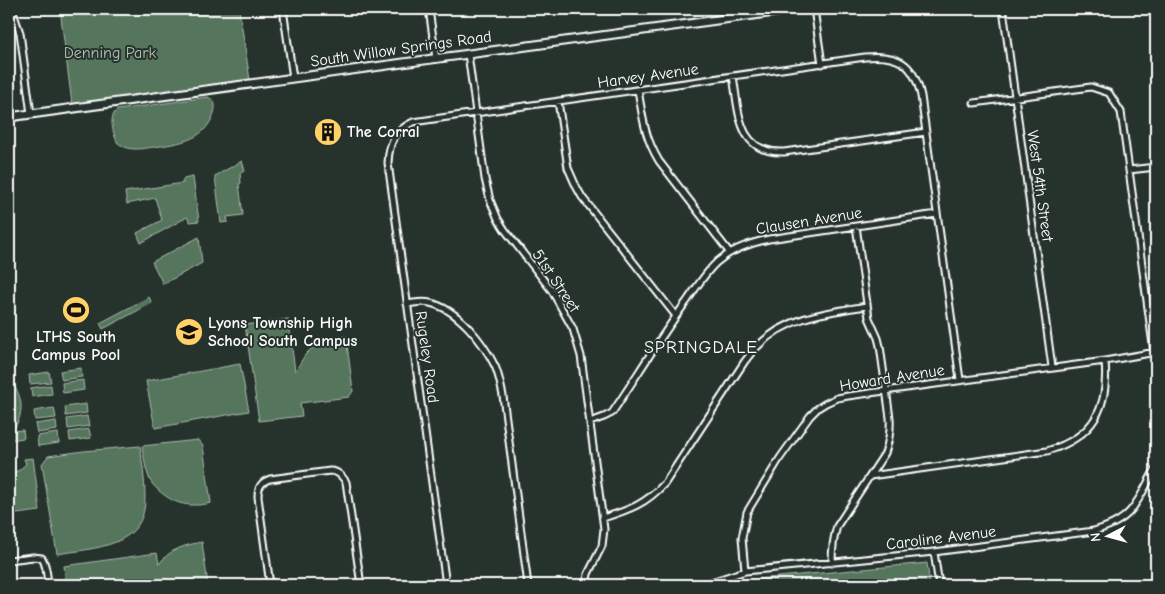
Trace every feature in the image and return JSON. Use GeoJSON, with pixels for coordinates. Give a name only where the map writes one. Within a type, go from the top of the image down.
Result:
{"type":"FeatureCollection","features":[{"type":"Feature","properties":{"kind":"street"},"geometry":{"type":"LineString","coordinates":[[12,9],[20,32],[31,114]]}},
{"type":"Feature","properties":{"kind":"street"},"geometry":{"type":"LineString","coordinates":[[283,9],[293,78]]}},
{"type":"Feature","properties":{"kind":"street"},"geometry":{"type":"LineString","coordinates":[[429,9],[436,58]]}},
{"type":"Feature","properties":{"kind":"street","name":"South Willow Springs Road"},"geometry":{"type":"LineString","coordinates":[[9,117],[797,9]]}},
{"type":"Feature","properties":{"kind":"street"},"geometry":{"type":"LineString","coordinates":[[814,9],[822,64]]}},
{"type":"Feature","properties":{"kind":"street","name":"West 54th Street"},"geometry":{"type":"LineString","coordinates":[[1003,9],[1052,367]]}},
{"type":"Feature","properties":{"kind":"street","name":"51st Street"},"geometry":{"type":"LineString","coordinates":[[468,54],[487,192],[493,210],[505,230],[552,291],[573,329],[580,356],[604,529],[602,546],[588,574],[586,585]]}},
{"type":"Feature","properties":{"kind":"street","name":"Harvey Avenue"},"geometry":{"type":"LineString","coordinates":[[397,133],[413,122],[875,56],[892,58],[905,65],[914,75],[920,88],[926,132]]}},
{"type":"Feature","properties":{"kind":"street"},"geometry":{"type":"LineString","coordinates":[[734,76],[740,121],[743,129],[753,143],[766,151],[784,152],[926,132],[960,380]]}},
{"type":"Feature","properties":{"kind":"street"},"geometry":{"type":"LineString","coordinates":[[974,103],[1091,87],[1109,93],[1121,112],[1155,352]]}},
{"type":"Feature","properties":{"kind":"street"},"geometry":{"type":"LineString","coordinates":[[638,90],[644,130],[659,161],[730,253]]}},
{"type":"Feature","properties":{"kind":"street"},"geometry":{"type":"LineString","coordinates":[[558,101],[568,168],[576,186],[676,316]]}},
{"type":"Feature","properties":{"kind":"street","name":"Rugeley Road"},"geometry":{"type":"LineString","coordinates":[[397,133],[390,146],[388,163],[446,585]]}},
{"type":"Feature","properties":{"kind":"street"},"geometry":{"type":"LineString","coordinates":[[1129,170],[1156,166]]}},
{"type":"Feature","properties":{"kind":"street","name":"Clausen Avenue"},"geometry":{"type":"LineString","coordinates":[[590,422],[612,413],[704,277],[717,262],[730,253],[748,244],[769,239],[937,214]]}},
{"type":"Feature","properties":{"kind":"street"},"geometry":{"type":"LineString","coordinates":[[832,563],[832,548],[837,526],[885,453],[891,430],[880,346],[869,318],[856,226]]}},
{"type":"Feature","properties":{"kind":"street"},"geometry":{"type":"LineString","coordinates":[[407,304],[429,302],[447,310],[472,330],[495,367],[503,396],[528,585]]}},
{"type":"Feature","properties":{"kind":"street"},"geometry":{"type":"LineString","coordinates":[[603,518],[629,510],[650,499],[658,491],[745,361],[758,345],[771,334],[794,321],[867,306]]}},
{"type":"Feature","properties":{"kind":"street","name":"Howard Avenue"},"geometry":{"type":"LineString","coordinates":[[745,571],[742,538],[747,512],[780,458],[810,416],[826,403],[837,398],[1105,361],[1155,352]]}},
{"type":"Feature","properties":{"kind":"street"},"geometry":{"type":"LineString","coordinates":[[870,476],[1047,451],[1064,445],[1091,425],[1102,405],[1106,377],[1105,361]]}},
{"type":"Feature","properties":{"kind":"street","name":"Caroline Avenue"},"geometry":{"type":"LineString","coordinates":[[702,585],[745,571],[934,552],[1108,527],[1127,515],[1132,509],[1156,469]]}},
{"type":"Feature","properties":{"kind":"street"},"geometry":{"type":"LineString","coordinates":[[270,585],[258,497],[259,487],[265,480],[330,471],[339,473],[346,482],[360,585]]}},
{"type":"Feature","properties":{"kind":"street"},"geometry":{"type":"LineString","coordinates":[[934,552],[939,585]]}},
{"type":"Feature","properties":{"kind":"street"},"geometry":{"type":"LineString","coordinates":[[9,560],[38,556],[42,558],[46,567],[48,585]]}},
{"type":"Feature","properties":{"kind":"green space","name":"Denning Park"},"geometry":{"type":"Polygon","coordinates":[[[60,9],[239,9],[250,80],[72,104],[60,9]]]}},
{"type":"Feature","properties":{"kind":"green space"},"geometry":{"type":"Polygon","coordinates":[[[208,97],[215,104],[214,113],[204,130],[190,139],[173,144],[139,149],[130,149],[117,142],[112,121],[117,110],[208,97]]]}},
{"type":"Feature","properties":{"kind":"green space"},"geometry":{"type":"Polygon","coordinates":[[[242,161],[245,171],[240,173],[241,183],[239,184],[243,215],[227,217],[228,222],[221,223],[215,176],[242,161]]]}},
{"type":"Feature","properties":{"kind":"green space"},"geometry":{"type":"Polygon","coordinates":[[[193,177],[199,221],[190,222],[187,217],[141,243],[137,233],[162,220],[155,198],[127,204],[125,192],[183,183],[183,179],[193,177]]]}},
{"type":"Feature","properties":{"kind":"green space"},"geometry":{"type":"Polygon","coordinates":[[[199,237],[202,263],[163,284],[152,262],[199,237]]]}},
{"type":"Feature","properties":{"kind":"green space"},"geometry":{"type":"Polygon","coordinates":[[[149,297],[152,303],[103,329],[100,323],[149,297]]]}},
{"type":"Feature","properties":{"kind":"green space"},"geometry":{"type":"Polygon","coordinates":[[[288,319],[295,371],[306,354],[314,346],[329,339],[346,336],[353,391],[349,397],[300,403],[302,416],[259,421],[245,325],[288,319]]]}},
{"type":"Feature","properties":{"kind":"green space"},"geometry":{"type":"Polygon","coordinates":[[[240,364],[249,411],[155,428],[146,381],[240,364]]]}},
{"type":"Feature","properties":{"kind":"green space"},"geometry":{"type":"Polygon","coordinates":[[[81,368],[82,377],[62,380],[60,371],[81,368]]]}},
{"type":"Feature","properties":{"kind":"green space"},"geometry":{"type":"Polygon","coordinates":[[[49,372],[51,382],[30,384],[29,375],[49,372]]]}},
{"type":"Feature","properties":{"kind":"green space"},"geometry":{"type":"Polygon","coordinates":[[[9,380],[18,392],[21,405],[19,418],[12,431],[23,430],[24,438],[9,440],[9,422],[13,407],[9,392],[9,380]]]}},
{"type":"Feature","properties":{"kind":"green space"},"geometry":{"type":"Polygon","coordinates":[[[83,380],[84,390],[63,393],[62,383],[83,380]]]}},
{"type":"Feature","properties":{"kind":"green space"},"geometry":{"type":"Polygon","coordinates":[[[51,385],[52,394],[32,397],[31,388],[51,385]]]}},
{"type":"Feature","properties":{"kind":"green space"},"geometry":{"type":"Polygon","coordinates":[[[86,404],[87,413],[66,416],[65,407],[86,404]]]}},
{"type":"Feature","properties":{"kind":"green space"},"geometry":{"type":"Polygon","coordinates":[[[54,408],[56,418],[35,420],[34,411],[54,408]]]}},
{"type":"Feature","properties":{"kind":"green space"},"geometry":{"type":"Polygon","coordinates":[[[87,416],[89,426],[68,429],[67,419],[87,416]]]}},
{"type":"Feature","properties":{"kind":"green space"},"geometry":{"type":"Polygon","coordinates":[[[56,421],[57,430],[37,433],[35,424],[56,421]]]}},
{"type":"Feature","properties":{"kind":"green space"},"geometry":{"type":"Polygon","coordinates":[[[89,429],[91,438],[70,441],[69,432],[89,429]]]}},
{"type":"Feature","properties":{"kind":"green space"},"geometry":{"type":"Polygon","coordinates":[[[58,433],[59,443],[38,446],[37,436],[58,433]]]}},
{"type":"Feature","properties":{"kind":"green space"},"geometry":{"type":"Polygon","coordinates":[[[198,440],[203,446],[211,503],[192,505],[174,501],[163,494],[151,482],[142,446],[198,440]]]}},
{"type":"Feature","properties":{"kind":"green space"},"geometry":{"type":"Polygon","coordinates":[[[140,446],[145,496],[143,513],[137,526],[128,535],[116,542],[87,550],[57,554],[42,464],[48,456],[140,446]]]}},
{"type":"Feature","properties":{"kind":"green space"},"geometry":{"type":"Polygon","coordinates":[[[33,458],[40,511],[9,515],[9,472],[18,471],[26,464],[24,459],[33,458]]]}},
{"type":"Feature","properties":{"kind":"green space"},"geometry":{"type":"Polygon","coordinates":[[[202,542],[208,585],[66,585],[64,566],[157,553],[159,564],[178,548],[202,542]]]}},
{"type":"Feature","properties":{"kind":"green space"},"geometry":{"type":"Polygon","coordinates":[[[927,563],[930,585],[757,585],[757,579],[927,563]]]}},
{"type":"Feature","properties":{"kind":"place","name":"The Corral"},"geometry":{"type":"Point","coordinates":[328,132]}},
{"type":"Feature","properties":{"kind":"place","name":"LTHS South Campus Pool"},"geometry":{"type":"Point","coordinates":[76,310]}},
{"type":"Feature","properties":{"kind":"place","name":"Lyons Township High School South Campus"},"geometry":{"type":"Point","coordinates":[189,332]}},
{"type":"Feature","properties":{"kind":"district","name":"SPRINGDALE"},"geometry":{"type":"Point","coordinates":[701,347]}}]}
